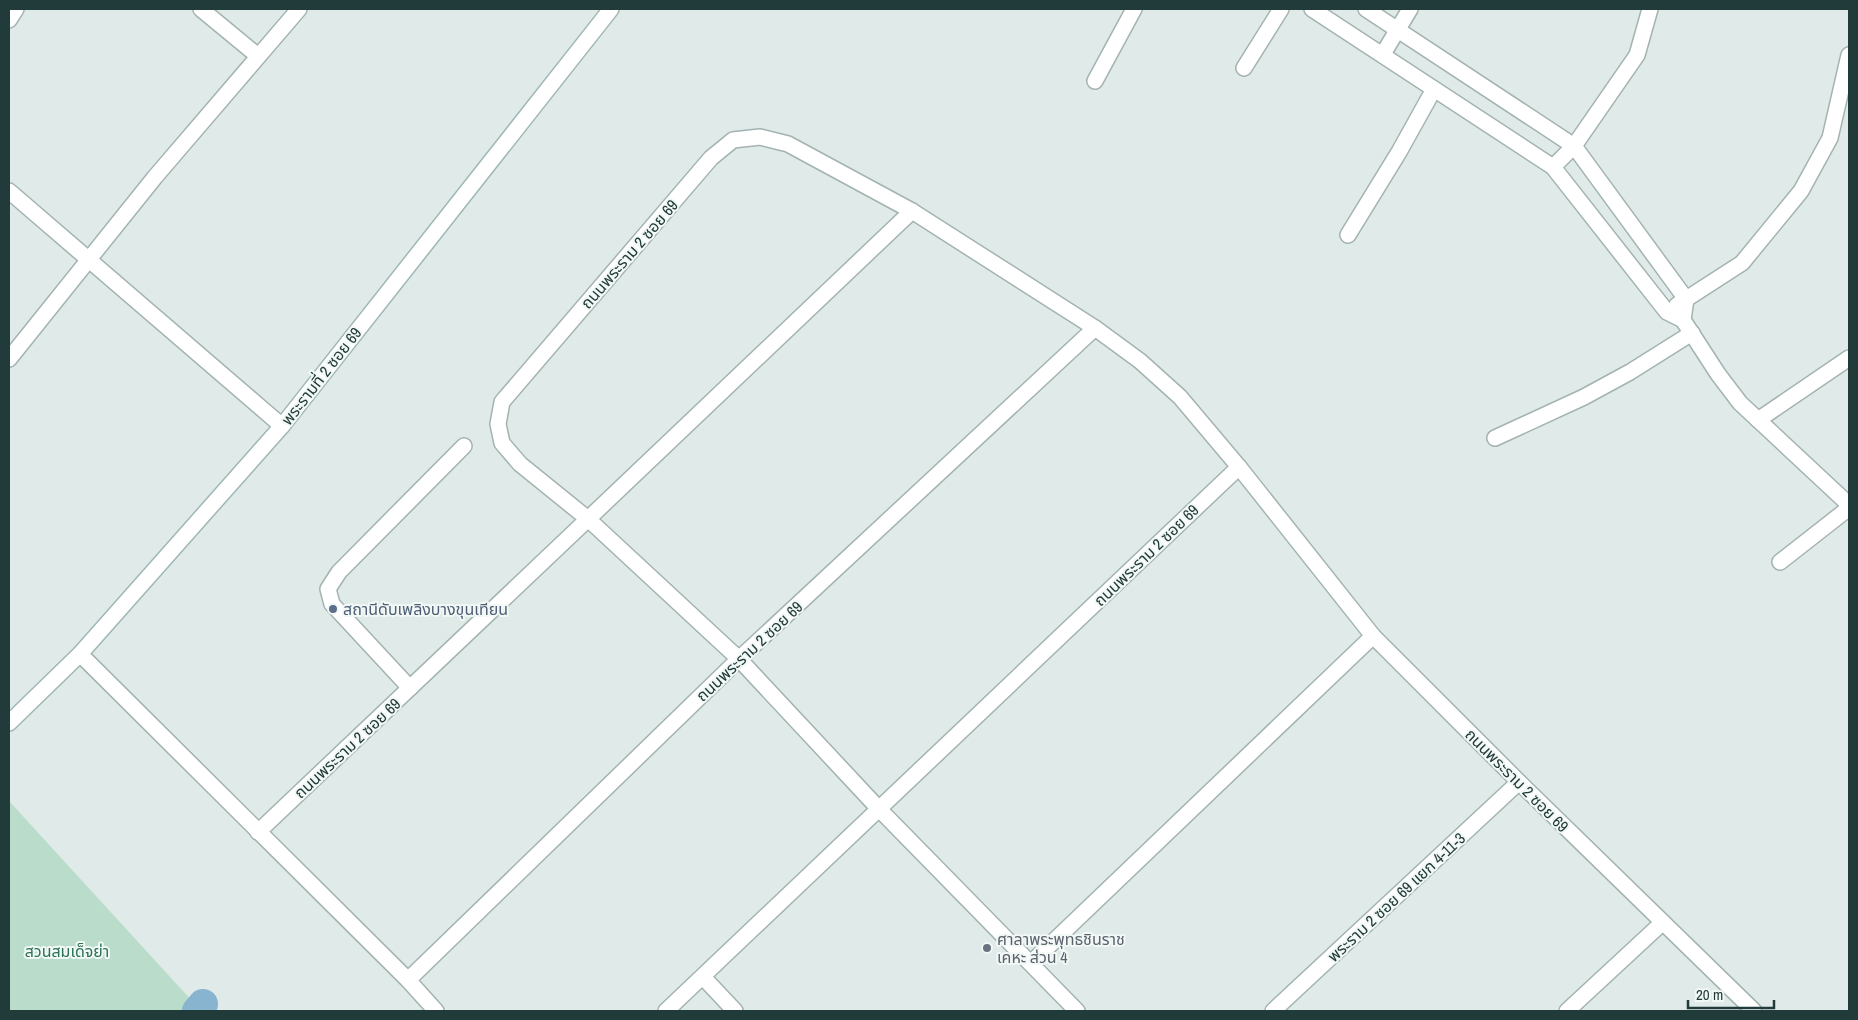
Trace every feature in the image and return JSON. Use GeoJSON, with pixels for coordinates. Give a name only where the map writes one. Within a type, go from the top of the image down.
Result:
{"type":"FeatureCollection","features":[{"type":"Feature","properties":{"kind":"street"},"geometry":{"type":"LineString","coordinates":[[9,20],[16,9]]}},
{"type":"Feature","properties":{"kind":"street"},"geometry":{"type":"LineString","coordinates":[[202,9],[258,56]]}},
{"type":"Feature","properties":{"kind":"street"},"geometry":{"type":"LineString","coordinates":[[9,359],[155,177],[299,9]]}},
{"type":"Feature","properties":{"kind":"street"},"geometry":{"type":"LineString","coordinates":[[1095,81],[1134,9]]}},
{"type":"Feature","properties":{"kind":"street"},"geometry":{"type":"LineString","coordinates":[[1244,68],[1281,9]]}},
{"type":"Feature","properties":{"kind":"street"},"geometry":{"type":"LineString","coordinates":[[1312,9],[1553,167],[1667,312],[1683,320],[1718,374],[1740,403],[1849,507],[1780,562]]}},
{"type":"Feature","properties":{"kind":"street"},"geometry":{"type":"LineString","coordinates":[[1366,9],[1574,146],[1686,299],[1683,320]]}},
{"type":"Feature","properties":{"kind":"street"},"geometry":{"type":"LineString","coordinates":[[1383,54],[1410,9]]}},
{"type":"Feature","properties":{"kind":"street"},"geometry":{"type":"LineString","coordinates":[[1553,167],[1574,146],[1637,55],[1650,9]]}},
{"type":"Feature","properties":{"kind":"street","name":"พระรามที่ 2 ซอย 69"},"geometry":{"type":"LineString","coordinates":[[9,723],[80,654],[282,426],[607,10]]}},
{"type":"Feature","properties":{"kind":"street"},"geometry":{"type":"LineString","coordinates":[[1667,312],[1742,263],[1801,190],[1830,138],[1849,54]]}},
{"type":"Feature","properties":{"kind":"street"},"geometry":{"type":"LineString","coordinates":[[1348,235],[1399,152],[1434,89]]}},
{"type":"Feature","properties":{"kind":"street","name":"ถนนพระราม 2 ซอย 69"},"geometry":{"type":"LineString","coordinates":[[588,519],[520,464],[502,444],[498,424],[502,402],[711,158],[733,140],[760,137],[788,144],[912,212],[1095,328],[1140,361],[1180,397],[1239,467],[1373,636],[1662,923],[1754,1011]]}},
{"type":"Feature","properties":{"kind":"street"},"geometry":{"type":"LineString","coordinates":[[9,191],[282,426]]}},
{"type":"Feature","properties":{"kind":"street","name":"ถนนพระราม 2 ซอย 69"},"geometry":{"type":"LineString","coordinates":[[258,832],[912,212]]}},
{"type":"Feature","properties":{"kind":"street","name":"ถนนพระราม 2 ซอย 69"},"geometry":{"type":"LineString","coordinates":[[408,980],[739,659],[1095,328]]}},
{"type":"Feature","properties":{"kind":"street"},"geometry":{"type":"LineString","coordinates":[[1495,438],[1630,372],[1692,333]]}},
{"type":"Feature","properties":{"kind":"street"},"geometry":{"type":"LineString","coordinates":[[1758,420],[1849,358]]}},
{"type":"Feature","properties":{"kind":"street"},"geometry":{"type":"LineString","coordinates":[[410,688],[332,604],[328,589],[339,572],[464,446]]}},
{"type":"Feature","properties":{"kind":"street","name":"ถนนพระราม 2 ซอย 69"},"geometry":{"type":"LineString","coordinates":[[666,1011],[1239,467]]}},
{"type":"Feature","properties":{"kind":"street"},"geometry":{"type":"LineString","coordinates":[[588,519],[739,659],[879,809],[1077,1011]]}},
{"type":"Feature","properties":{"kind":"street"},"geometry":{"type":"LineString","coordinates":[[1031,963],[1373,636]]}},
{"type":"Feature","properties":{"kind":"street"},"geometry":{"type":"LineString","coordinates":[[80,654],[408,980],[436,1011]]}},
{"type":"Feature","properties":{"kind":"street","name":"พระราม 2 ซอย 69 แยก 4-11-3"},"geometry":{"type":"LineString","coordinates":[[1273,1011],[1519,782]]}},
{"type":"Feature","properties":{"kind":"street"},"geometry":{"type":"LineString","coordinates":[[1567,1011],[1662,923]]}},
{"type":"Feature","properties":{"kind":"street"},"geometry":{"type":"LineString","coordinates":[[703,977],[735,1011]]}},
{"type":"Feature","properties":{"kind":"green space","name":"สวนสมเด็จย่า"},"geometry":{"type":"Polygon","coordinates":[[[9,801],[193,1002],[185,1011],[9,1011],[9,801]]]}},
{"type":"Feature","properties":{"kind":"waterway"},"geometry":{"type":"LineString","coordinates":[[197,1011],[203,1004]]}},
{"type":"Feature","properties":{"kind":"place","name":"สถานีดับเพลิงบางขุนเทียน"},"geometry":{"type":"Point","coordinates":[333,609]}},
{"type":"Feature","properties":{"kind":"place","name":"ศาลาพระพุทธชินราช เคหะ ส่วน 4"},"geometry":{"type":"Point","coordinates":[987,948]}}]}
